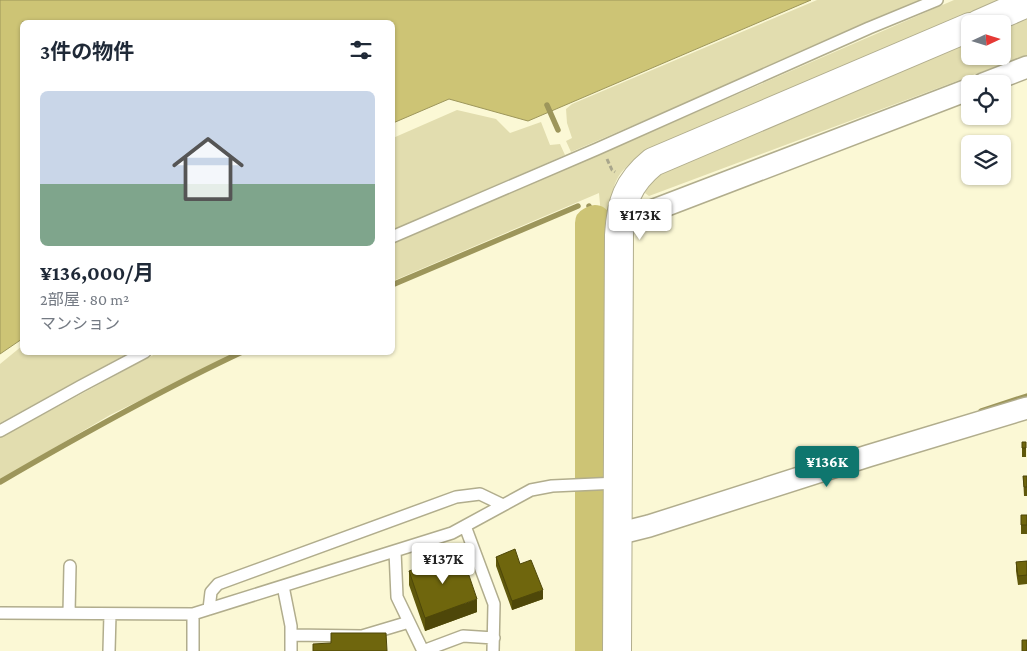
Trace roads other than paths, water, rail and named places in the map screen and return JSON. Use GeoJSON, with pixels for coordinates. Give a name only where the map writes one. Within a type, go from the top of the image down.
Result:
{"type":"FeatureCollection","features":[{"type":"Feature","properties":{"kind":"street"},"geometry":{"type":"LineString","coordinates":[[1000,15],[1027,3]]}},
{"type":"Feature","properties":{"kind":"street"},"geometry":{"type":"LineString","coordinates":[[617,651],[617,534],[609,483],[620,222],[629,188],[639,173],[653,162],[961,31]]}},
{"type":"Feature","properties":{"kind":"street"},"geometry":{"type":"LineString","coordinates":[[1006,75],[1027,67]]}},
{"type":"Feature","properties":{"kind":"street"},"geometry":{"type":"LineString","coordinates":[[620,222],[961,92]]}},
{"type":"Feature","properties":{"kind":"street"},"geometry":{"type":"LineString","coordinates":[[617,534],[649,526],[868,456],[1027,408]]}},
{"type":"Feature","properties":{"kind":"lane"},"geometry":{"type":"LineString","coordinates":[[395,236],[937,0]]}},
{"type":"Feature","properties":{"kind":"lane"},"geometry":{"type":"LineString","coordinates":[[0,431],[139,355]]}},
{"type":"Feature","properties":{"kind":"lane"},"geometry":{"type":"LineString","coordinates":[[0,613],[193,614],[452,533],[531,490],[552,486],[609,483]]}},
{"type":"Feature","properties":{"kind":"lane"},"geometry":{"type":"LineString","coordinates":[[209,609],[212,592],[218,584],[456,497],[480,494],[503,505]]}},
{"type":"Feature","properties":{"kind":"lane"},"geometry":{"type":"LineString","coordinates":[[465,526],[494,604],[494,651]]}},
{"type":"Feature","properties":{"kind":"lane"},"geometry":{"type":"LineString","coordinates":[[395,551],[397,597],[423,651],[464,636],[494,638]]}},
{"type":"Feature","properties":{"kind":"lane"},"geometry":{"type":"LineString","coordinates":[[69,613],[70,566]]}},
{"type":"Feature","properties":{"kind":"lane"},"geometry":{"type":"LineString","coordinates":[[283,586],[292,626],[291,651]]}},
{"type":"Feature","properties":{"kind":"lane"},"geometry":{"type":"LineString","coordinates":[[109,651],[110,614]]}},
{"type":"Feature","properties":{"kind":"lane"},"geometry":{"type":"LineString","coordinates":[[193,614],[193,651]]}},
{"type":"Feature","properties":{"kind":"lane"},"geometry":{"type":"LineString","coordinates":[[291,635],[362,636],[409,622]]}},
{"type":"Feature","properties":{"kind":"waterway"},"geometry":{"type":"LineString","coordinates":[[547,105],[558,130]]}},
{"type":"Feature","properties":{"kind":"waterway"},"geometry":{"type":"LineString","coordinates":[[395,284],[578,206]]}},
{"type":"Feature","properties":{"kind":"waterway"},"geometry":{"type":"LineString","coordinates":[[589,206],[595,221],[599,219]]}},
{"type":"Feature","properties":{"kind":"waterway"},"geometry":{"type":"LineString","coordinates":[[591,651],[591,223],[595,221]]}},
{"type":"Feature","properties":{"kind":"waterway"},"geometry":{"type":"LineString","coordinates":[[0,482],[120,414],[236,355]]}},
{"type":"Feature","properties":{"kind":"waterway"},"geometry":{"type":"LineString","coordinates":[[981,411],[1027,396]]}},
{"type":"Feature","properties":{"kind":"waterway"},"geometry":{"type":"LineString","coordinates":[[592,532],[599,530]]}}]}
